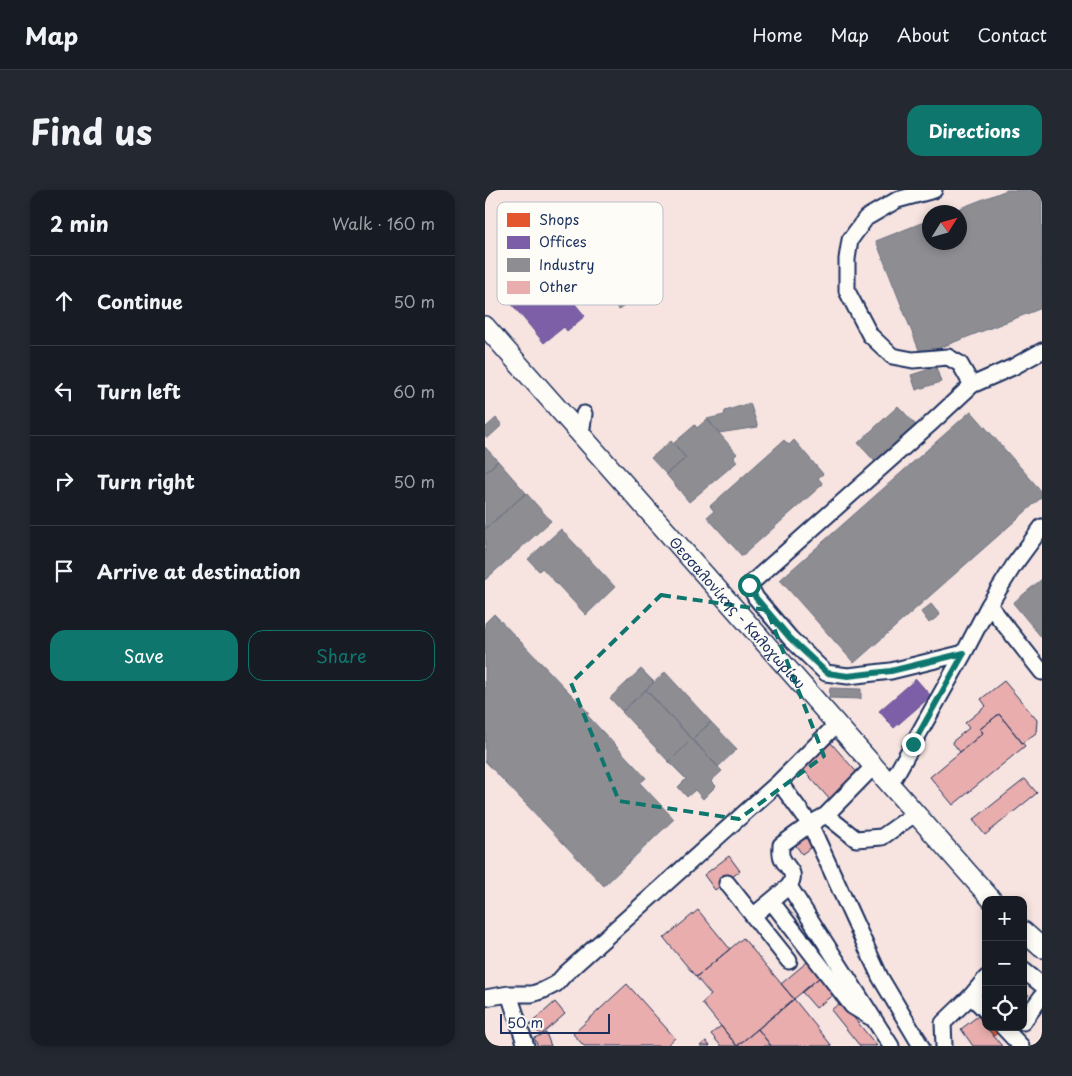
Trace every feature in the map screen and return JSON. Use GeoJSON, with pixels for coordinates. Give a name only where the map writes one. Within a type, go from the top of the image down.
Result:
{"type":"FeatureCollection","features":[{"type":"Feature","properties":{"kind":"main road","name":"Θεσσαλονίκης - Καλοχωρίου"},"geometry":{"type":"LineString","coordinates":[[485,326],[989,896]]}},
{"type":"Feature","properties":{"kind":"main road"},"geometry":{"type":"LineString","coordinates":[[1027,935],[1042,948]]}},
{"type":"Feature","properties":{"kind":"street"},"geometry":{"type":"LineString","coordinates":[[934,190],[897,200],[866,218],[850,240],[847,259],[847,291],[870,335],[892,356],[913,360],[948,358],[959,364],[972,385]]}},
{"type":"Feature","properties":{"kind":"street"},"geometry":{"type":"LineString","coordinates":[[964,653],[891,671],[848,676],[827,673],[790,638],[756,598],[749,585],[972,385],[1042,352]]}},
{"type":"Feature","properties":{"kind":"street"},"geometry":{"type":"LineString","coordinates":[[581,434],[584,414]]}},
{"type":"Feature","properties":{"kind":"street"},"geometry":{"type":"LineString","coordinates":[[891,784],[989,605],[1014,564],[1042,528]]}},
{"type":"Feature","properties":{"kind":"street"},"geometry":{"type":"LineString","coordinates":[[989,605],[1042,672]]}},
{"type":"Feature","properties":{"kind":"street"},"geometry":{"type":"LineString","coordinates":[[485,998],[509,994],[532,994],[556,984],[779,782],[837,724]]}},
{"type":"Feature","properties":{"kind":"street"},"geometry":{"type":"LineString","coordinates":[[753,916],[789,886],[793,880],[789,867],[781,857],[781,846],[809,824],[826,815],[874,766]]}},
{"type":"Feature","properties":{"kind":"street"},"geometry":{"type":"LineString","coordinates":[[779,782],[809,824],[880,977],[921,1046]]}},
{"type":"Feature","properties":{"kind":"street"},"geometry":{"type":"LineString","coordinates":[[826,815],[856,839],[882,837],[916,813]]}},
{"type":"Feature","properties":{"kind":"street"},"geometry":{"type":"LineString","coordinates":[[727,883],[789,961]]}},
{"type":"Feature","properties":{"kind":"street"},"geometry":{"type":"LineString","coordinates":[[789,886],[891,1046]]}},
{"type":"Feature","properties":{"kind":"street"},"geometry":{"type":"LineString","coordinates":[[771,901],[852,1006],[873,1019]]}},
{"type":"Feature","properties":{"kind":"street"},"geometry":{"type":"LineString","coordinates":[[1027,973],[1042,985]]}},
{"type":"Feature","properties":{"kind":"street"},"geometry":{"type":"LineString","coordinates":[[944,1046],[943,1024],[982,983]]}},
{"type":"Feature","properties":{"kind":"street"},"geometry":{"type":"LineString","coordinates":[[509,994],[526,1046]]}},
{"type":"Feature","properties":{"kind":"street"},"geometry":{"type":"LineString","coordinates":[[971,996],[982,1007]]}},
{"type":"Feature","properties":{"kind":"street"},"geometry":{"type":"LineString","coordinates":[[1027,1017],[1042,996]]}},
{"type":"Feature","properties":{"kind":"highlighted area"},"geometry":{"type":"Polygon","coordinates":[[[661,595],[767,610],[824,756],[739,819],[619,801],[571,683],[661,595]]]}},
{"type":"Feature","properties":{"kind":"building: Shops"},"geometry":{"type":"Polygon","coordinates":[[[990,1031],[999,1031],[994,1037],[990,1031]]]}},
{"type":"Feature","properties":{"kind":"building: Offices"},"geometry":{"type":"Polygon","coordinates":[[[512,305],[576,305],[585,316],[567,331],[564,327],[544,343],[512,305]]]}},
{"type":"Feature","properties":{"kind":"building: Offices"},"geometry":{"type":"Polygon","coordinates":[[[916,679],[931,696],[894,728],[879,711],[916,679]]]}},
{"type":"Feature","properties":{"kind":"building: Industry"},"geometry":{"type":"Polygon","coordinates":[[[1007,190],[1042,190],[1042,308],[921,355],[876,241],[922,223],[922,250],[967,250],[967,205],[1007,190]]]}},
{"type":"Feature","properties":{"kind":"building: Industry"},"geometry":{"type":"Polygon","coordinates":[[[615,305],[625,305],[619,310],[615,305]]]}},
{"type":"Feature","properties":{"kind":"building: Industry"},"geometry":{"type":"Polygon","coordinates":[[[936,367],[941,382],[916,390],[911,375],[936,367]]]}},
{"type":"Feature","properties":{"kind":"building: Industry"},"geometry":{"type":"Polygon","coordinates":[[[750,403],[758,427],[719,433],[707,419],[724,415],[725,411],[750,403]]]}},
{"type":"Feature","properties":{"kind":"building: Industry"},"geometry":{"type":"Polygon","coordinates":[[[898,406],[918,427],[878,465],[858,443],[898,406]]]}},
{"type":"Feature","properties":{"kind":"building: Industry"},"geometry":{"type":"Polygon","coordinates":[[[971,411],[1042,492],[1042,497],[854,663],[780,580],[971,411]]]}},
{"type":"Feature","properties":{"kind":"building: Industry"},"geometry":{"type":"Polygon","coordinates":[[[496,418],[502,425],[488,438],[485,436],[485,428],[496,418]]]}},
{"type":"Feature","properties":{"kind":"building: Industry"},"geometry":{"type":"Polygon","coordinates":[[[707,419],[737,454],[734,457],[737,462],[689,502],[666,474],[686,458],[674,443],[695,425],[697,428],[707,419]]]}},
{"type":"Feature","properties":{"kind":"building: Industry"},"geometry":{"type":"Polygon","coordinates":[[[784,440],[789,445],[794,440],[823,474],[818,478],[823,484],[742,556],[707,517],[714,511],[710,506],[784,440]]]}},
{"type":"Feature","properties":{"kind":"building: Industry"},"geometry":{"type":"Polygon","coordinates":[[[671,441],[686,458],[666,474],[651,458],[671,441]]]}},
{"type":"Feature","properties":{"kind":"building: Industry"},"geometry":{"type":"Polygon","coordinates":[[[485,447],[498,461],[485,473],[485,447]]]}},
{"type":"Feature","properties":{"kind":"building: Industry"},"geometry":{"type":"Polygon","coordinates":[[[498,461],[526,493],[485,529],[485,473],[498,461]]]}},
{"type":"Feature","properties":{"kind":"building: Industry"},"geometry":{"type":"Polygon","coordinates":[[[526,493],[551,521],[485,580],[485,529],[526,493]]]}},
{"type":"Feature","properties":{"kind":"building: Industry"},"geometry":{"type":"Polygon","coordinates":[[[561,529],[615,587],[586,615],[542,568],[539,571],[528,559],[561,529]]]}},
{"type":"Feature","properties":{"kind":"building: Industry"},"geometry":{"type":"Polygon","coordinates":[[[1042,579],[1042,638],[1013,603],[1042,579]]]}},
{"type":"Feature","properties":{"kind":"building: Industry"},"geometry":{"type":"Polygon","coordinates":[[[931,604],[940,615],[929,623],[921,612],[931,604]]]}},
{"type":"Feature","properties":{"kind":"building: Industry"},"geometry":{"type":"Polygon","coordinates":[[[494,614],[589,713],[587,715],[646,778],[640,783],[674,819],[604,886],[485,761],[485,623],[494,614]]]}},
{"type":"Feature","properties":{"kind":"building: Industry"},"geometry":{"type":"Polygon","coordinates":[[[641,669],[654,682],[622,711],[610,698],[641,669]]]}},
{"type":"Feature","properties":{"kind":"building: Industry"},"geometry":{"type":"Polygon","coordinates":[[[665,672],[711,722],[692,739],[646,690],[665,672]]]}},
{"type":"Feature","properties":{"kind":"building: Industry"},"geometry":{"type":"Polygon","coordinates":[[[830,688],[861,689],[861,699],[829,698],[830,688]]]}},
{"type":"Feature","properties":{"kind":"building: Industry"},"geometry":{"type":"Polygon","coordinates":[[[646,690],[692,739],[669,762],[622,712],[646,690]]]}},
{"type":"Feature","properties":{"kind":"building: Industry"},"geometry":{"type":"Polygon","coordinates":[[[711,722],[737,749],[718,767],[692,739],[711,722]]]}},
{"type":"Feature","properties":{"kind":"building: Industry"},"geometry":{"type":"Polygon","coordinates":[[[692,739],[722,771],[711,781],[716,786],[703,799],[695,790],[687,797],[678,787],[686,779],[669,762],[692,739]]]}},
{"type":"Feature","properties":{"kind":"building: Other"},"geometry":{"type":"Polygon","coordinates":[[[1004,681],[1037,720],[1036,733],[1022,743],[999,714],[980,729],[983,733],[960,752],[952,742],[969,728],[965,723],[986,706],[981,699],[1004,681]]]}},
{"type":"Feature","properties":{"kind":"building: Other"},"geometry":{"type":"Polygon","coordinates":[[[999,714],[1025,746],[953,805],[930,777],[983,733],[980,729],[999,714]]]}},
{"type":"Feature","properties":{"kind":"building: Other"},"geometry":{"type":"Polygon","coordinates":[[[831,743],[860,776],[831,801],[802,768],[831,743]]]}},
{"type":"Feature","properties":{"kind":"building: Other"},"geometry":{"type":"Polygon","coordinates":[[[1025,779],[1037,793],[985,835],[973,820],[1025,779]]]}},
{"type":"Feature","properties":{"kind":"building: Other"},"geometry":{"type":"Polygon","coordinates":[[[807,828],[817,843],[802,854],[791,839],[807,828]]]}},
{"type":"Feature","properties":{"kind":"building: Other"},"geometry":{"type":"Polygon","coordinates":[[[729,856],[740,871],[715,890],[704,875],[729,856]]]}},
{"type":"Feature","properties":{"kind":"building: Other"},"geometry":{"type":"Polygon","coordinates":[[[698,910],[730,949],[696,977],[664,938],[698,910]]]}},
{"type":"Feature","properties":{"kind":"building: Other"},"geometry":{"type":"Polygon","coordinates":[[[743,938],[794,999],[737,1046],[702,1003],[711,995],[696,977],[743,938]]]}},
{"type":"Feature","properties":{"kind":"building: Other"},"geometry":{"type":"Polygon","coordinates":[[[807,962],[820,977],[794,999],[781,984],[807,962]]]}},
{"type":"Feature","properties":{"kind":"building: Other"},"geometry":{"type":"Polygon","coordinates":[[[820,977],[834,994],[816,1008],[802,992],[820,977]]]}},
{"type":"Feature","properties":{"kind":"building: Other"},"geometry":{"type":"Polygon","coordinates":[[[627,984],[675,1038],[666,1046],[584,1046],[573,1034],[627,984]]]}},
{"type":"Feature","properties":{"kind":"building: Other"},"geometry":{"type":"Polygon","coordinates":[[[794,999],[832,1046],[771,1046],[758,1029],[794,999]]]}},
{"type":"Feature","properties":{"kind":"building: Other"},"geometry":{"type":"Polygon","coordinates":[[[555,1002],[565,1014],[541,1035],[530,1024],[555,1002]]]}},
{"type":"Feature","properties":{"kind":"building: Other"},"geometry":{"type":"Polygon","coordinates":[[[841,1002],[877,1046],[860,1046],[831,1010],[841,1002]]]}},
{"type":"Feature","properties":{"kind":"building: Other"},"geometry":{"type":"Polygon","coordinates":[[[978,1016],[982,1022],[982,1031],[989,1031],[1002,1046],[973,1046],[961,1029],[978,1016]]]}},
{"type":"Feature","properties":{"kind":"building: Other"},"geometry":{"type":"Polygon","coordinates":[[[721,1026],[737,1046],[721,1046],[711,1034],[721,1026]]]}},
{"type":"Feature","properties":{"kind":"building: Other"},"geometry":{"type":"Polygon","coordinates":[[[920,1026],[928,1038],[924,1041],[916,1029],[920,1026]]]}},
{"type":"Feature","properties":{"kind":"building: Other"},"geometry":{"type":"Polygon","coordinates":[[[758,1029],[771,1046],[737,1046],[758,1029]]]}},
{"type":"Feature","properties":{"kind":"building: Other"},"geometry":{"type":"Polygon","coordinates":[[[546,1033],[551,1046],[538,1046],[534,1038],[546,1033]]]}},
{"type":"Feature","properties":{"kind":"building: Other"},"geometry":{"type":"Polygon","coordinates":[[[706,1041],[710,1046],[700,1046],[706,1041]]]}},
{"type":"Feature","properties":{"kind":"route"},"geometry":{"type":"LineString","coordinates":[[749,585],[756,598],[790,638],[827,673],[848,676],[891,671],[964,653],[913,744]]}}]}
